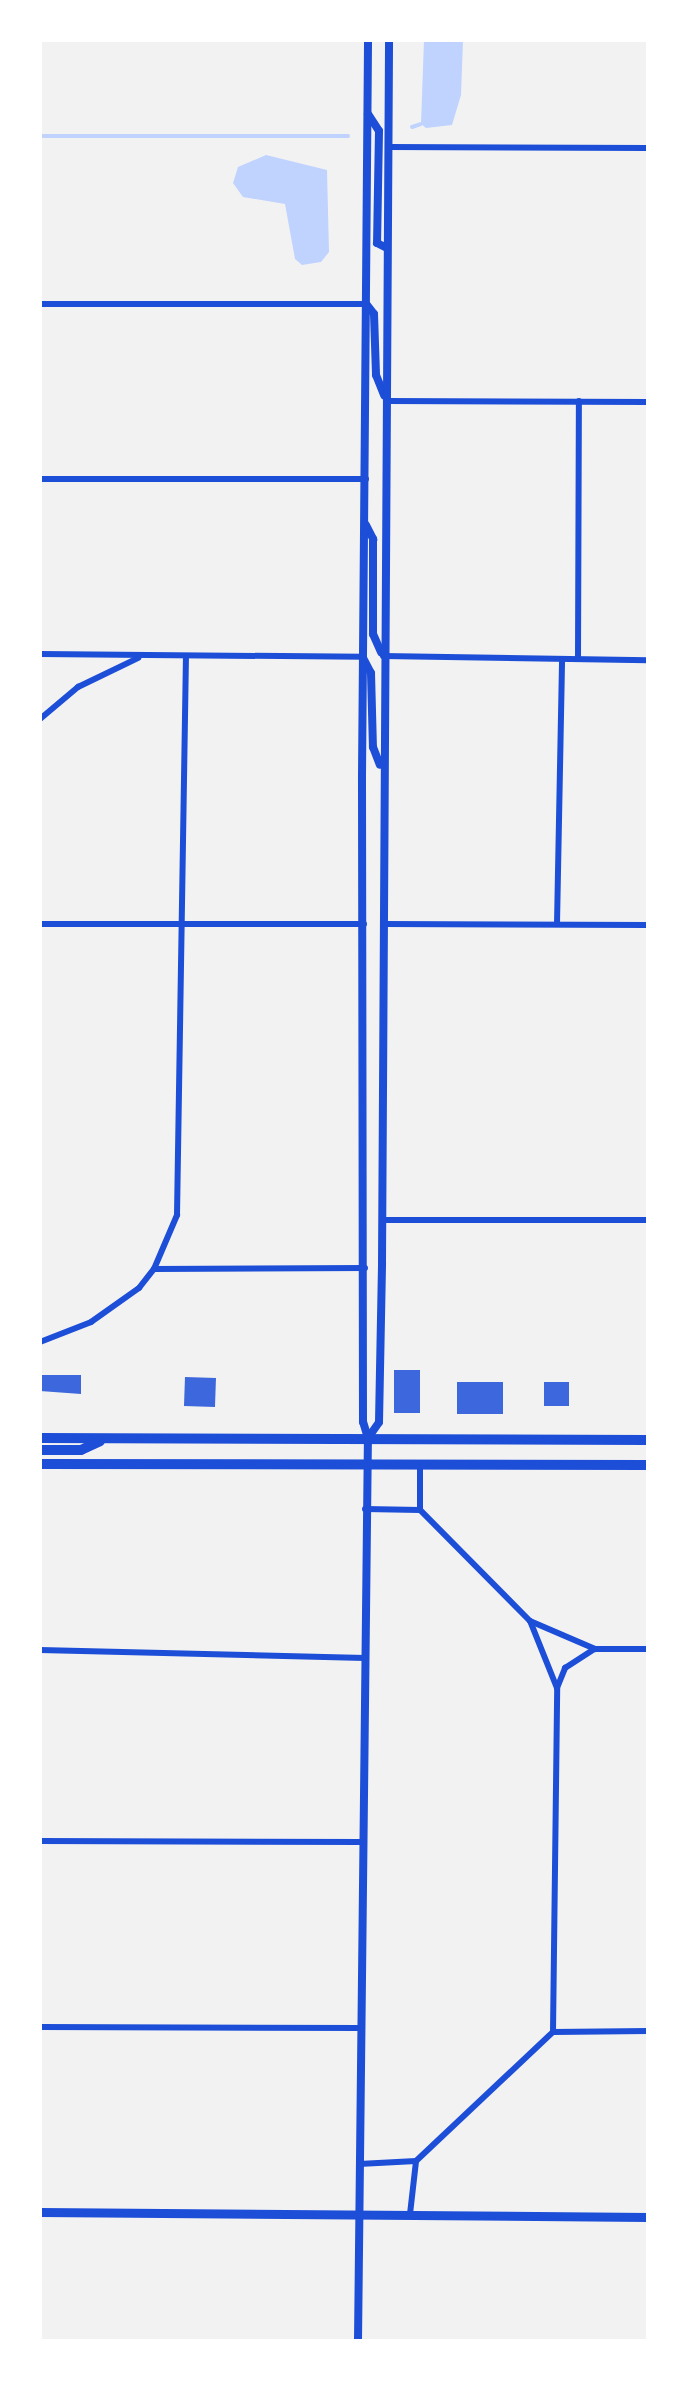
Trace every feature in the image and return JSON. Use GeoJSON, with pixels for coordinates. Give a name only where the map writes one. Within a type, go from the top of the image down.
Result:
{"type":"FeatureCollection","features":[{"type":"Feature","properties":{"kind":"main road"},"geometry":{"type":"LineString","coordinates":[[40,1438],[648,1440]]}},
{"type":"Feature","properties":{"kind":"main road"},"geometry":{"type":"LineString","coordinates":[[40,1450],[81,1450],[105,1438]]}},
{"type":"Feature","properties":{"kind":"main road"},"geometry":{"type":"LineString","coordinates":[[40,1464],[648,1465]]}},
{"type":"Feature","properties":{"kind":"main road"},"geometry":{"type":"LineString","coordinates":[[40,2212],[648,2217]]}},
{"type":"Feature","properties":{"kind":"street"},"geometry":{"type":"LineString","coordinates":[[358,2341],[368,1438],[363,1422],[363,657],[368,40]]}},
{"type":"Feature","properties":{"kind":"street"},"geometry":{"type":"LineString","coordinates":[[368,1438],[379,1422],[389,40]]}},
{"type":"Feature","properties":{"kind":"street"},"geometry":{"type":"LineString","coordinates":[[368,112],[379,131],[377,243],[387,248]]}},
{"type":"Feature","properties":{"kind":"street"},"geometry":{"type":"LineString","coordinates":[[387,147],[648,148]]}},
{"type":"Feature","properties":{"kind":"street"},"geometry":{"type":"LineString","coordinates":[[40,304],[367,304]]}},
{"type":"Feature","properties":{"kind":"street"},"geometry":{"type":"LineString","coordinates":[[367,304],[374,314],[376,375],[387,401]]}},
{"type":"Feature","properties":{"kind":"street"},"geometry":{"type":"LineString","coordinates":[[387,401],[648,402]]}},
{"type":"Feature","properties":{"kind":"street"},"geometry":{"type":"LineString","coordinates":[[578,659],[579,401]]}},
{"type":"Feature","properties":{"kind":"street"},"geometry":{"type":"LineString","coordinates":[[40,479],[366,479]]}},
{"type":"Feature","properties":{"kind":"street"},"geometry":{"type":"LineString","coordinates":[[366,524],[373,539],[373,634],[383,656]]}},
{"type":"Feature","properties":{"kind":"street"},"geometry":{"type":"LineString","coordinates":[[40,654],[363,657]]}},
{"type":"Feature","properties":{"kind":"street"},"geometry":{"type":"LineString","coordinates":[[40,719],[78,687],[143,655]]}},
{"type":"Feature","properties":{"kind":"street"},"geometry":{"type":"LineString","coordinates":[[40,1342],[109,1310],[154,1269],[177,1215],[182,1190],[186,656]]}},
{"type":"Feature","properties":{"kind":"street"},"geometry":{"type":"LineString","coordinates":[[383,656],[648,660]]}},
{"type":"Feature","properties":{"kind":"street"},"geometry":{"type":"LineString","coordinates":[[363,657],[371,673],[373,747],[382,769]]}},
{"type":"Feature","properties":{"kind":"street"},"geometry":{"type":"LineString","coordinates":[[557,924],[562,659]]}},
{"type":"Feature","properties":{"kind":"street"},"geometry":{"type":"LineString","coordinates":[[40,924],[364,924]]}},
{"type":"Feature","properties":{"kind":"street"},"geometry":{"type":"LineString","coordinates":[[383,924],[648,925]]}},
{"type":"Feature","properties":{"kind":"street"},"geometry":{"type":"LineString","coordinates":[[382,1220],[648,1220]]}},
{"type":"Feature","properties":{"kind":"street"},"geometry":{"type":"LineString","coordinates":[[154,1269],[365,1268]]}},
{"type":"Feature","properties":{"kind":"street"},"geometry":{"type":"LineString","coordinates":[[420,1464],[420,1510]]}},
{"type":"Feature","properties":{"kind":"street"},"geometry":{"type":"LineString","coordinates":[[365,1509],[420,1510],[530,1621],[595,1649],[648,1649]]}},
{"type":"Feature","properties":{"kind":"street"},"geometry":{"type":"LineString","coordinates":[[530,1621],[557,1688]]}},
{"type":"Feature","properties":{"kind":"street"},"geometry":{"type":"LineString","coordinates":[[553,2032],[557,1688],[565,1668],[595,1649]]}},
{"type":"Feature","properties":{"kind":"street"},"geometry":{"type":"LineString","coordinates":[[40,1650],[365,1658]]}},
{"type":"Feature","properties":{"kind":"street"},"geometry":{"type":"LineString","coordinates":[[40,1841],[362,1842]]}},
{"type":"Feature","properties":{"kind":"street"},"geometry":{"type":"LineString","coordinates":[[40,2027],[361,2028]]}},
{"type":"Feature","properties":{"kind":"street"},"geometry":{"type":"LineString","coordinates":[[410,2214],[416,2161],[553,2032],[648,2031]]}},
{"type":"Feature","properties":{"kind":"street"},"geometry":{"type":"LineString","coordinates":[[359,2164],[416,2161]]}},
{"type":"Feature","properties":{"kind":"water"},"geometry":{"type":"Polygon","coordinates":[[[424,40],[463,40],[461,95],[452,125],[426,128],[421,124],[424,40]]]}},
{"type":"Feature","properties":{"kind":"water"},"geometry":{"type":"Polygon","coordinates":[[[266,155],[327,170],[329,252],[321,262],[302,265],[295,259],[285,204],[243,197],[233,183],[238,167],[266,155]]]}},
{"type":"Feature","properties":{"kind":"building"},"geometry":{"type":"Polygon","coordinates":[[[394,1370],[420,1370],[420,1413],[394,1413],[394,1370]]]}},
{"type":"Feature","properties":{"kind":"building"},"geometry":{"type":"Polygon","coordinates":[[[40,1375],[81,1375],[81,1394],[40,1391],[40,1375]]]}},
{"type":"Feature","properties":{"kind":"building"},"geometry":{"type":"Polygon","coordinates":[[[185,1377],[216,1378],[215,1407],[184,1406],[185,1377]]]}},
{"type":"Feature","properties":{"kind":"building"},"geometry":{"type":"Polygon","coordinates":[[[457,1382],[503,1382],[503,1414],[457,1414],[457,1382]]]}},
{"type":"Feature","properties":{"kind":"building"},"geometry":{"type":"Polygon","coordinates":[[[544,1382],[569,1382],[569,1406],[544,1406],[544,1382]]]}},
{"type":"Feature","properties":{"kind":"waterway"},"geometry":{"type":"LineString","coordinates":[[412,127],[421,124]]}},
{"type":"Feature","properties":{"kind":"waterway"},"geometry":{"type":"LineString","coordinates":[[40,136],[348,136]]}}]}
